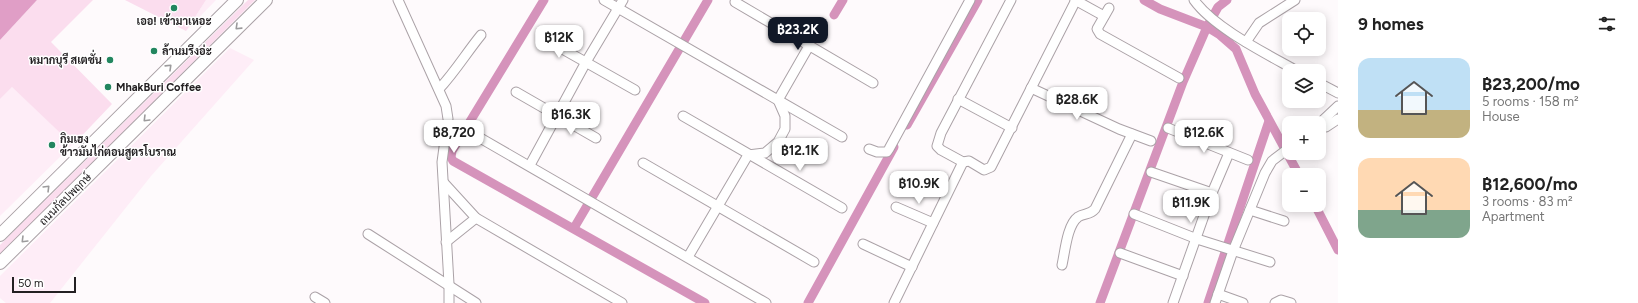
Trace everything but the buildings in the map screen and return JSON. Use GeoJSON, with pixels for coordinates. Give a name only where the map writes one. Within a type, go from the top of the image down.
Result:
{"type":"FeatureCollection","features":[{"type":"Feature","properties":{"kind":"main road","name":"ถนนกัลปพฤกษ์"},"geometry":{"type":"LineString","coordinates":[[0,235],[237,0]]}},
{"type":"Feature","properties":{"kind":"main road","name":"ถนนกัลปพฤกษ์"},"geometry":{"type":"LineString","coordinates":[[0,263],[266,0]]}},
{"type":"Feature","properties":{"kind":"street"},"geometry":{"type":"LineString","coordinates":[[398,0],[446,106],[448,122],[442,162],[449,303]]}},
{"type":"Feature","properties":{"kind":"street"},"geometry":{"type":"LineString","coordinates":[[604,0],[842,137]]}},
{"type":"Feature","properties":{"kind":"street"},"geometry":{"type":"LineString","coordinates":[[530,165],[586,62],[623,0]]}},
{"type":"Feature","properties":{"kind":"street"},"geometry":{"type":"LineString","coordinates":[[869,149],[887,152],[890,149],[970,0]]}},
{"type":"Feature","properties":{"kind":"street"},"geometry":{"type":"LineString","coordinates":[[1011,0],[958,99],[941,133],[937,146],[941,150],[963,162],[969,161],[984,170],[992,167],[1076,0],[1104,16]]}},
{"type":"Feature","properties":{"kind":"street"},"geometry":{"type":"LineString","coordinates":[[1194,0],[1204,13],[1216,22],[1246,42],[1285,64]]}},
{"type":"Feature","properties":{"kind":"street"},"geometry":{"type":"LineString","coordinates":[[1246,42],[1259,23],[1295,0]]}},
{"type":"Feature","properties":{"kind":"street"},"geometry":{"type":"LineString","coordinates":[[735,2],[873,83]]}},
{"type":"Feature","properties":{"kind":"street"},"geometry":{"type":"LineString","coordinates":[[1109,8],[1097,29],[1100,34],[1179,78]]}},
{"type":"Feature","properties":{"kind":"street"},"geometry":{"type":"LineString","coordinates":[[439,89],[451,77],[467,52],[481,35]]}},
{"type":"Feature","properties":{"kind":"street"},"geometry":{"type":"LineString","coordinates":[[543,38],[635,90]]}},
{"type":"Feature","properties":{"kind":"street"},"geometry":{"type":"LineString","coordinates":[[778,100],[810,46]]}},
{"type":"Feature","properties":{"kind":"street"},"geometry":{"type":"LineString","coordinates":[[1326,87],[1338,93]]}},
{"type":"Feature","properties":{"kind":"street"},"geometry":{"type":"LineString","coordinates":[[1031,88],[1132,134],[1151,141]]}},
{"type":"Feature","properties":{"kind":"street"},"geometry":{"type":"LineString","coordinates":[[516,92],[596,138]]}},
{"type":"Feature","properties":{"kind":"street"},"geometry":{"type":"LineString","coordinates":[[958,99],[1012,128]]}},
{"type":"Feature","properties":{"kind":"street"},"geometry":{"type":"LineString","coordinates":[[748,155],[764,153],[778,142],[785,129],[785,116],[778,100]]}},
{"type":"Feature","properties":{"kind":"street"},"geometry":{"type":"LineString","coordinates":[[1326,117],[1338,106]]}},
{"type":"Feature","properties":{"kind":"street"},"geometry":{"type":"LineString","coordinates":[[683,116],[748,155],[842,208]]}},
{"type":"Feature","properties":{"kind":"street"},"geometry":{"type":"LineString","coordinates":[[1326,127],[1338,119]]}},
{"type":"Feature","properties":{"kind":"street"},"geometry":{"type":"LineString","coordinates":[[1168,128],[1248,160]]}},
{"type":"Feature","properties":{"kind":"street"},"geometry":{"type":"LineString","coordinates":[[1062,265],[1073,222],[1080,216],[1092,213],[1132,134]]}},
{"type":"Feature","properties":{"kind":"street"},"geometry":{"type":"LineString","coordinates":[[475,135],[530,165],[766,303]]}},
{"type":"Feature","properties":{"kind":"street"},"geometry":{"type":"LineString","coordinates":[[1173,303],[1197,239],[1212,193],[1229,153]]}},
{"type":"Feature","properties":{"kind":"street"},"geometry":{"type":"LineString","coordinates":[[1243,303],[1217,299],[1226,248],[1250,210],[1265,173],[1272,161],[1282,153]]}},
{"type":"Feature","properties":{"kind":"street"},"geometry":{"type":"LineString","coordinates":[[688,257],[748,155]]}},
{"type":"Feature","properties":{"kind":"street"},"geometry":{"type":"LineString","coordinates":[[894,303],[963,162]]}},
{"type":"Feature","properties":{"kind":"street"},"geometry":{"type":"LineString","coordinates":[[643,163],[814,262]]}},
{"type":"Feature","properties":{"kind":"street"},"geometry":{"type":"LineString","coordinates":[[1151,172],[1212,193]]}},
{"type":"Feature","properties":{"kind":"street"},"geometry":{"type":"LineString","coordinates":[[444,183],[476,218],[622,303]]}},
{"type":"Feature","properties":{"kind":"street"},"geometry":{"type":"LineString","coordinates":[[896,207],[933,223]]}},
{"type":"Feature","properties":{"kind":"street"},"geometry":{"type":"LineString","coordinates":[[1250,210],[1284,221]]}},
{"type":"Feature","properties":{"kind":"street"},"geometry":{"type":"LineString","coordinates":[[1134,214],[1197,239],[1270,262]]}},
{"type":"Feature","properties":{"kind":"street"},"geometry":{"type":"LineString","coordinates":[[446,242],[476,218]]}},
{"type":"Feature","properties":{"kind":"street"},"geometry":{"type":"LineString","coordinates":[[368,234],[449,284],[476,303]]}},
{"type":"Feature","properties":{"kind":"street"},"geometry":{"type":"LineString","coordinates":[[863,244],[912,267]]}},
{"type":"Feature","properties":{"kind":"street"},"geometry":{"type":"LineString","coordinates":[[1120,253],[1183,276]]}},
{"type":"Feature","properties":{"kind":"street"},"geometry":{"type":"LineString","coordinates":[[315,297],[325,303]]}},
{"type":"Feature","properties":{"kind":"street"},"geometry":{"type":"LineString","coordinates":[[1275,303],[1282,300],[1291,303]]}},
{"type":"Feature","properties":{"kind":"shaded area"},"geometry":{"type":"Polygon","coordinates":[[[0,0],[37,0],[0,40],[0,0]]]}},
{"type":"Feature","properties":{"kind":"shaded area"},"geometry":{"type":"Polygon","coordinates":[[[37,0],[93,0],[51,42],[112,104],[73,145],[12,87],[0,99],[0,40],[37,0]]]}},
{"type":"Feature","properties":{"kind":"shaded area"},"geometry":{"type":"Polygon","coordinates":[[[125,0],[206,0],[186,31],[125,0]]]}},
{"type":"Feature","properties":{"kind":"shaded area"},"geometry":{"type":"Polygon","coordinates":[[[206,0],[216,0],[186,31],[206,0]]]}},
{"type":"Feature","properties":{"kind":"shaded area"},"geometry":{"type":"Polygon","coordinates":[[[248,0],[255,0],[0,256],[0,245],[248,0]]]}},
{"type":"Feature","properties":{"kind":"shaded area"},"geometry":{"type":"Polygon","coordinates":[[[230,48],[254,60],[151,176],[50,303],[6,303],[0,298],[0,276],[230,48]]]}},
{"type":"Feature","properties":{"kind":"shaded area"},"geometry":{"type":"Polygon","coordinates":[[[12,87],[73,144],[0,216],[0,99],[12,87]]]}},
{"type":"Feature","properties":{"kind":"waterway"},"geometry":{"type":"LineString","coordinates":[[544,0],[452,151],[451,157],[453,161],[705,303]]}},
{"type":"Feature","properties":{"kind":"waterway"},"geometry":{"type":"LineString","coordinates":[[574,228],[708,0]]}},
{"type":"Feature","properties":{"kind":"waterway"},"geometry":{"type":"LineString","coordinates":[[834,15],[843,0]]}},
{"type":"Feature","properties":{"kind":"waterway"},"geometry":{"type":"LineString","coordinates":[[907,125],[978,0]]}},
{"type":"Feature","properties":{"kind":"waterway"},"geometry":{"type":"LineString","coordinates":[[1144,0],[1160,9],[1207,27],[1220,35],[1236,49],[1255,94],[1295,168]]}},
{"type":"Feature","properties":{"kind":"waterway"},"geometry":{"type":"LineString","coordinates":[[1100,303],[1183,82],[1207,27],[1218,7],[1227,0]]}},
{"type":"Feature","properties":{"kind":"waterway"},"geometry":{"type":"LineString","coordinates":[[1208,303],[1269,121]]}},
{"type":"Feature","properties":{"kind":"waterway"},"geometry":{"type":"LineString","coordinates":[[808,303],[894,147]]}},
{"type":"Feature","properties":{"kind":"waterway"},"geometry":{"type":"LineString","coordinates":[[1319,212],[1338,250]]}},
{"type":"Feature","properties":{"kind":"place","name":"เออ! เข้ามาเหอะ"},"geometry":{"type":"Point","coordinates":[174,8]}},
{"type":"Feature","properties":{"kind":"place","name":"ล้านมรึงอ่ะ"},"geometry":{"type":"Point","coordinates":[154,51]}},
{"type":"Feature","properties":{"kind":"place","name":"หมากบุรี สเตชั่น"},"geometry":{"type":"Point","coordinates":[110,60]}},
{"type":"Feature","properties":{"kind":"place","name":"MhakBuri Coffee"},"geometry":{"type":"Point","coordinates":[108,87]}},
{"type":"Feature","properties":{"kind":"place","name":"กิมเฮง ข้าวมันไก่ตอนสูตรโบราณ"},"geometry":{"type":"Point","coordinates":[52,145]}}]}
